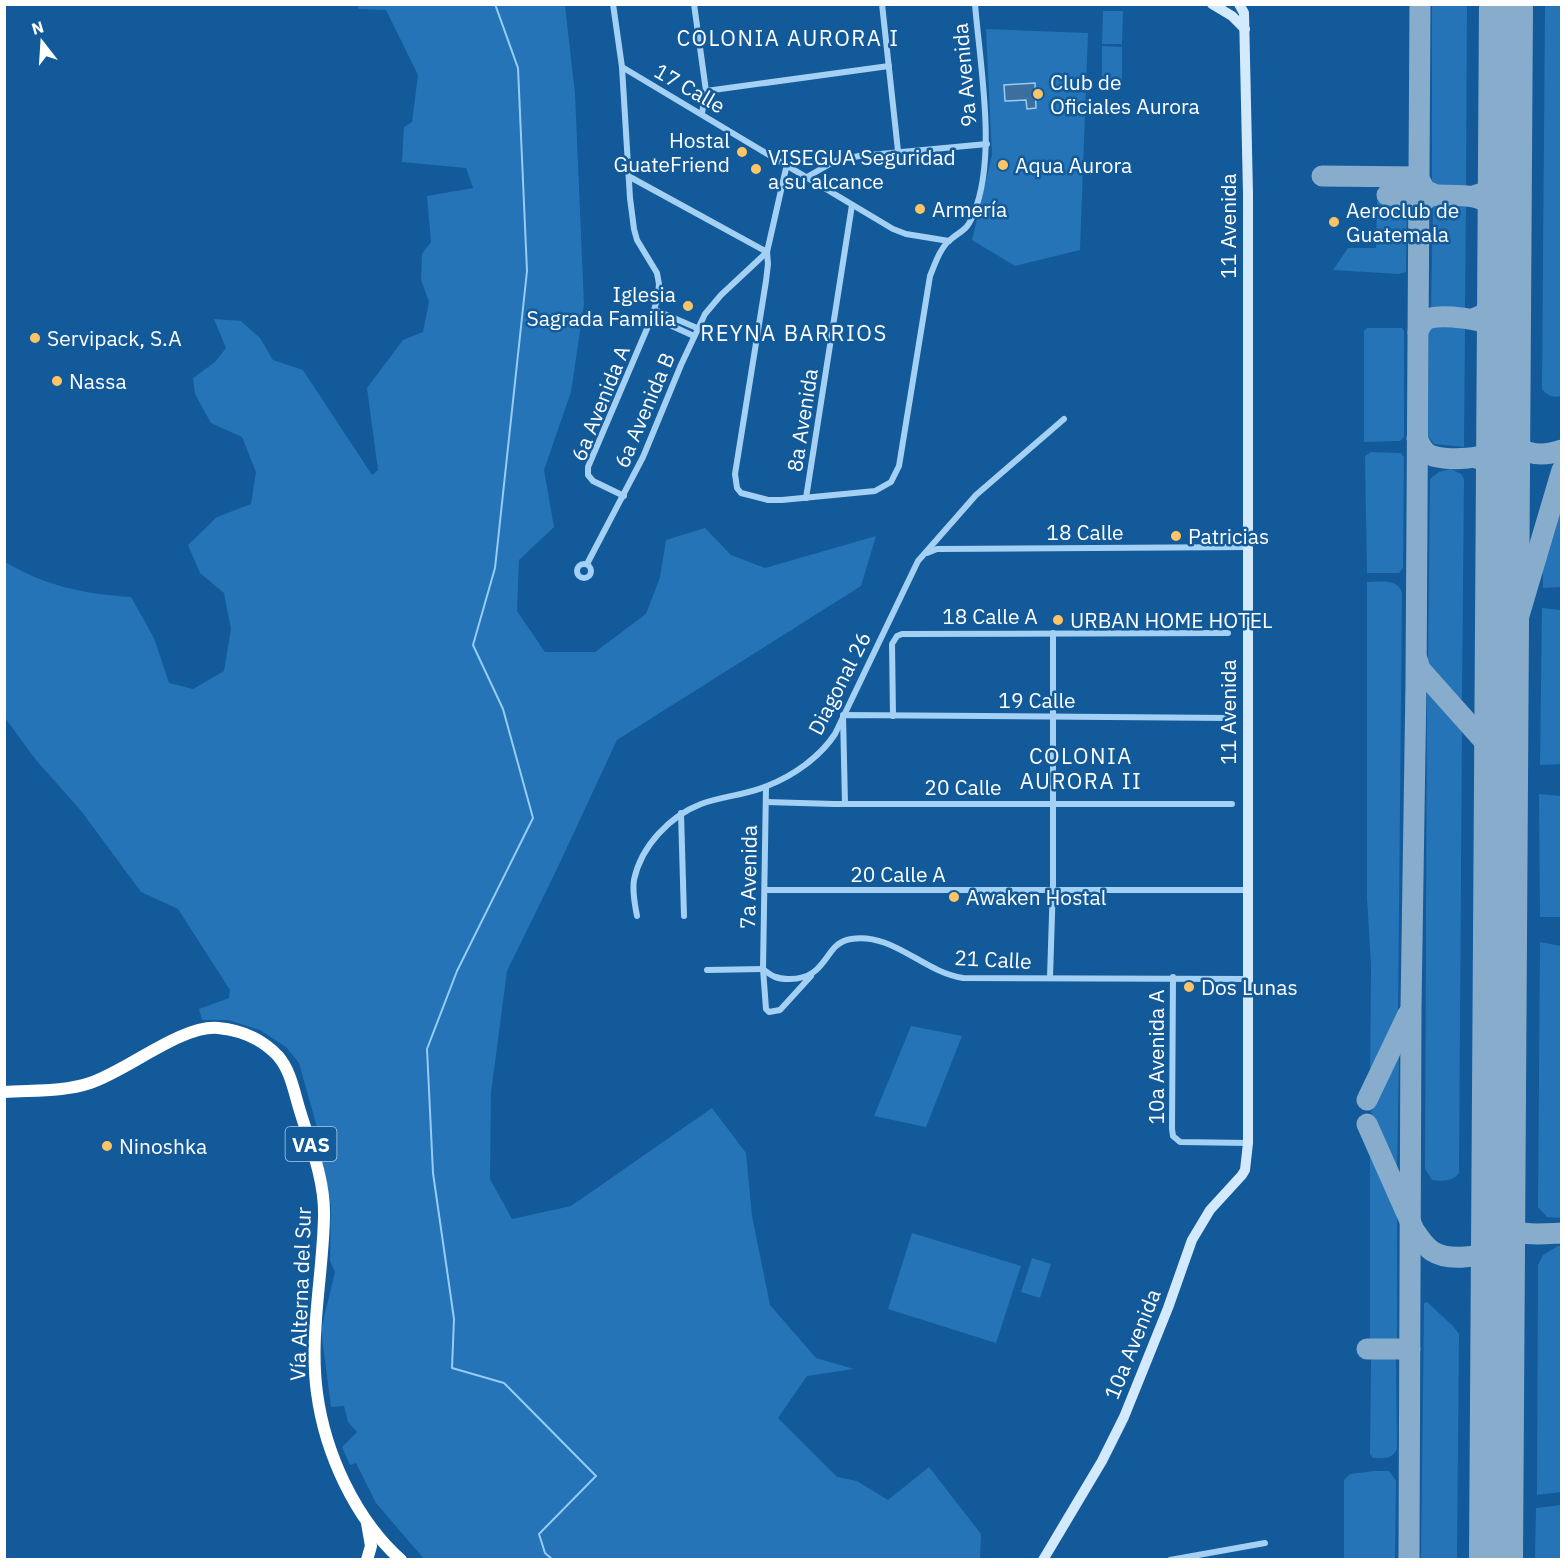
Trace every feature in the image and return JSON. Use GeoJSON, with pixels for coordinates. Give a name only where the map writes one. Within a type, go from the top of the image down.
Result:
{"type":"FeatureCollection","features":[{"type":"Feature","properties":{"kind":"highway","name":"Vía Alterna del Sur"},"geometry":{"type":"LineString","coordinates":[[4,1092],[57,1090],[92,1083],[177,1038],[214,1028],[235,1030],[262,1042],[279,1058],[290,1077],[310,1143],[319,1177],[324,1214],[315,1341],[317,1393],[322,1418],[334,1459],[346,1485],[366,1520],[401,1560]]}},
{"type":"Feature","properties":{"kind":"highway"},"geometry":{"type":"LineString","coordinates":[[366,1520],[371,1546],[367,1560]]}},
{"type":"Feature","properties":{"kind":"main road"},"geometry":{"type":"LineString","coordinates":[[1212,4],[1233,16],[1245,29]]}},
{"type":"Feature","properties":{"kind":"main road","name":"11 Avenida"},"geometry":{"type":"LineString","coordinates":[[1239,4],[1244,13],[1245,29],[1248,194],[1248,1143]]}},
{"type":"Feature","properties":{"kind":"main road","name":"10a Avenida"},"geometry":{"type":"LineString","coordinates":[[1043,1560],[1102,1461],[1120,1425],[1168,1308],[1192,1240],[1210,1210],[1245,1170],[1248,1143]]}},
{"type":"Feature","properties":{"kind":"street"},"geometry":{"type":"LineString","coordinates":[[613,4],[622,67],[630,177],[767,252]]}},
{"type":"Feature","properties":{"kind":"street"},"geometry":{"type":"LineString","coordinates":[[694,4],[706,91],[702,113]]}},
{"type":"Feature","properties":{"kind":"street"},"geometry":{"type":"LineString","coordinates":[[882,4],[898,151]]}},
{"type":"Feature","properties":{"kind":"street","name":"9a Avenida"},"geometry":{"type":"LineString","coordinates":[[806,498],[875,491],[891,482],[900,466],[930,276],[949,241],[966,230],[974,212],[983,171],[987,144],[975,4]]}},
{"type":"Feature","properties":{"kind":"street"},"geometry":{"type":"LineString","coordinates":[[706,91],[889,66]]}},
{"type":"Feature","properties":{"kind":"street","name":"17 Calle"},"geometry":{"type":"LineString","coordinates":[[622,67],[893,229],[906,234],[949,241]]}},
{"type":"Feature","properties":{"kind":"street"},"geometry":{"type":"LineString","coordinates":[[807,177],[835,161],[898,151],[987,144]]}},
{"type":"Feature","properties":{"kind":"street"},"geometry":{"type":"LineString","coordinates":[[787,164],[767,252],[766,280],[735,474],[737,488],[748,496],[768,500],[806,498]]}},
{"type":"Feature","properties":{"kind":"street","name":"6a Avenida A"},"geometry":{"type":"LineString","coordinates":[[624,496],[593,481],[588,476],[588,467],[655,310],[659,290],[657,273],[637,240],[630,198],[630,177]]}},
{"type":"Feature","properties":{"kind":"street","name":"8a Avenida"},"geometry":{"type":"LineString","coordinates":[[806,498],[852,205]]}},
{"type":"Feature","properties":{"kind":"street","name":"17 Calle"},"geometry":{"type":"LineString","coordinates":[[930,239],[944,248]]}},
{"type":"Feature","properties":{"kind":"street","name":"6a Avenida B"},"geometry":{"type":"LineString","coordinates":[[587,564],[643,457],[705,314],[721,295],[767,252]]}},
{"type":"Feature","properties":{"kind":"street"},"geometry":{"type":"LineString","coordinates":[[655,310],[697,328]]}},
{"type":"Feature","properties":{"kind":"street"},"geometry":{"type":"LineString","coordinates":[[652,317],[694,336]]}},
{"type":"Feature","properties":{"kind":"street"},"geometry":{"type":"LineString","coordinates":[[675,327],[678,320]]}},
{"type":"Feature","properties":{"kind":"street","name":"Diagonal 26"},"geometry":{"type":"LineString","coordinates":[[681,813],[710,801],[766,787],[784,778],[819,754],[836,734],[923,554],[976,495],[1064,419]]}},
{"type":"Feature","properties":{"kind":"street","name":"18 Calle"},"geometry":{"type":"LineString","coordinates":[[923,554],[937,549],[1248,547]]}},
{"type":"Feature","properties":{"kind":"street","name":"18 Calle A"},"geometry":{"type":"LineString","coordinates":[[892,716],[893,640],[897,636],[908,633],[1228,633]]}},
{"type":"Feature","properties":{"kind":"street"},"geometry":{"type":"LineString","coordinates":[[1050,977],[1053,889],[1053,633]]}},
{"type":"Feature","properties":{"kind":"street"},"geometry":{"type":"LineString","coordinates":[[843,716],[845,804]]}},
{"type":"Feature","properties":{"kind":"street","name":"19 Calle"},"geometry":{"type":"LineString","coordinates":[[843,716],[1231,718]]}},
{"type":"Feature","properties":{"kind":"street","name":"7a Avenida"},"geometry":{"type":"LineString","coordinates":[[766,787],[765,1009],[769,1012],[784,1007],[811,975]]}},
{"type":"Feature","properties":{"kind":"street","name":"20 Calle"},"geometry":{"type":"LineString","coordinates":[[766,802],[1232,804]]}},
{"type":"Feature","properties":{"kind":"street"},"geometry":{"type":"LineString","coordinates":[[637,916],[634,881],[642,858],[659,834],[681,813]]}},
{"type":"Feature","properties":{"kind":"street"},"geometry":{"type":"LineString","coordinates":[[681,813],[684,916]]}},
{"type":"Feature","properties":{"kind":"street","name":"20 Calle A"},"geometry":{"type":"LineString","coordinates":[[765,890],[1248,890]]}},
{"type":"Feature","properties":{"kind":"street","name":"21 Calle"},"geometry":{"type":"LineString","coordinates":[[811,975],[820,968],[842,941],[861,938],[884,942],[954,976],[1248,979]]}},
{"type":"Feature","properties":{"kind":"street"},"geometry":{"type":"LineString","coordinates":[[708,970],[764,969],[769,975],[778,979],[811,975]]}},
{"type":"Feature","properties":{"kind":"street","name":"10a Avenida A"},"geometry":{"type":"LineString","coordinates":[[1173,977],[1173,1136],[1180,1142],[1248,1143]]}},
{"type":"Feature","properties":{"kind":"street"},"geometry":{"type":"LineString","coordinates":[[1170,1560],[1265,1543]]}},
{"type":"Feature","properties":{"kind":"shaded area"},"geometry":{"type":"Polygon","coordinates":[[[357,5],[565,5],[575,94],[584,304],[571,392],[544,470],[554,527],[519,560],[517,611],[545,652],[595,652],[646,614],[660,577],[666,540],[705,528],[731,555],[765,568],[876,536],[861,586],[617,740],[507,971],[491,1093],[490,1179],[512,1219],[571,1206],[712,1108],[746,1153],[752,1216],[770,1305],[816,1358],[854,1369],[807,1376],[778,1418],[837,1477],[857,1481],[888,1500],[929,1467],[981,1534],[980,1559],[424,1559],[376,1503],[356,1463],[350,1465],[342,1447],[357,1432],[348,1422],[344,1406],[331,1407],[321,1330],[335,1272],[330,1261],[331,1206],[320,1150],[322,1145],[299,1063],[286,1047],[260,1030],[228,1020],[202,1020],[199,1009],[229,998],[230,990],[178,909],[141,892],[82,812],[36,760],[5,718],[5,562],[50,583],[97,594],[131,597],[154,638],[169,683],[193,689],[224,671],[231,629],[224,593],[200,573],[188,545],[217,517],[251,504],[256,472],[242,437],[211,423],[195,394],[193,378],[215,362],[226,348],[214,319],[241,321],[260,338],[273,360],[303,370],[372,475],[378,470],[367,388],[403,340],[423,332],[429,302],[421,280],[422,254],[431,242],[427,196],[473,188],[466,168],[402,162],[404,127],[412,122],[418,75],[386,10],[359,9],[357,5]]]}},
{"type":"Feature","properties":{"kind":"shaded area"},"geometry":{"type":"Polygon","coordinates":[[[1432,5],[1467,5],[1466,187],[1437,187],[1432,181],[1432,5]]]}},
{"type":"Feature","properties":{"kind":"shaded area"},"geometry":{"type":"Polygon","coordinates":[[[1545,5],[1562,5],[1562,396],[1556,397],[1548,395],[1542,389],[1545,5]]]}},
{"type":"Feature","properties":{"kind":"shaded area"},"geometry":{"type":"Polygon","coordinates":[[[1103,11],[1123,11],[1122,44],[1102,44],[1103,11]]]}},
{"type":"Feature","properties":{"kind":"shaded area","name":"Club de Oficiales Aurora"},"geometry":{"type":"Polygon","coordinates":[[[986,29],[1088,33],[1080,250],[1015,266],[972,240],[992,155],[986,29]]]}},
{"type":"Feature","properties":{"kind":"shaded area"},"geometry":{"type":"Polygon","coordinates":[[[1102,46],[1122,47],[1122,82],[1102,82],[1102,46]]]}},
{"type":"Feature","properties":{"kind":"shaded area"},"geometry":{"type":"Polygon","coordinates":[[[1035,83],[1036,108],[1027,109],[1026,100],[1005,101],[1004,85],[1035,83]]]}},
{"type":"Feature","properties":{"kind":"shaded area"},"geometry":{"type":"Polygon","coordinates":[[[1377,201],[1407,201],[1406,272],[1399,274],[1333,270],[1348,248],[1376,248],[1377,201]]]}},
{"type":"Feature","properties":{"kind":"shaded area"},"geometry":{"type":"Polygon","coordinates":[[[1433,202],[1466,202],[1465,313],[1431,312],[1433,202]]]}},
{"type":"Feature","properties":{"kind":"shaded area"},"geometry":{"type":"Polygon","coordinates":[[[1434,324],[1465,324],[1464,447],[1434,444],[1428,436],[1429,329],[1434,324]]]}},
{"type":"Feature","properties":{"kind":"shaded area"},"geometry":{"type":"Polygon","coordinates":[[[1367,328],[1402,328],[1404,331],[1404,437],[1400,441],[1364,442],[1364,331],[1367,328]]]}},
{"type":"Feature","properties":{"kind":"shaded area"},"geometry":{"type":"Polygon","coordinates":[[[1371,452],[1401,453],[1404,457],[1403,568],[1399,573],[1367,573],[1365,456],[1371,452]]]}},
{"type":"Feature","properties":{"kind":"shaded area"},"geometry":{"type":"Polygon","coordinates":[[[1451,469],[1461,474],[1464,479],[1462,698],[1460,700],[1428,667],[1430,479],[1439,472],[1451,469]]]}},
{"type":"Feature","properties":{"kind":"shaded area"},"geometry":{"type":"Polygon","coordinates":[[[1561,504],[1561,587],[1543,588],[1543,567],[1561,504]]]}},
{"type":"Feature","properties":{"kind":"shaded area"},"geometry":{"type":"Polygon","coordinates":[[[1367,582],[1393,583],[1400,588],[1402,593],[1398,1017],[1370,1080],[1371,965],[1367,898],[1367,582]]]}},
{"type":"Feature","properties":{"kind":"shaded area"},"geometry":{"type":"Polygon","coordinates":[[[1542,608],[1561,610],[1561,764],[1540,765],[1542,608]]]}},
{"type":"Feature","properties":{"kind":"shaded area"},"geometry":{"type":"Polygon","coordinates":[[[1427,689],[1462,726],[1459,1173],[1454,1178],[1443,1181],[1432,1180],[1425,1169],[1427,689]]]}},
{"type":"Feature","properties":{"kind":"shaded area"},"geometry":{"type":"Polygon","coordinates":[[[1539,794],[1561,796],[1561,917],[1540,917],[1539,794]]]}},
{"type":"Feature","properties":{"kind":"shaded area"},"geometry":{"type":"Polygon","coordinates":[[[1540,942],[1561,946],[1561,1218],[1547,1217],[1538,1207],[1540,942]]]}},
{"type":"Feature","properties":{"kind":"shaded area"},"geometry":{"type":"Polygon","coordinates":[[[911,1026],[962,1036],[926,1127],[874,1116],[911,1026]]]}},
{"type":"Feature","properties":{"kind":"shaded area"},"geometry":{"type":"Polygon","coordinates":[[[1394,1051],[1399,1053],[1397,1176],[1371,1112],[1394,1051]]]}},
{"type":"Feature","properties":{"kind":"shaded area"},"geometry":{"type":"Polygon","coordinates":[[[1370,1147],[1397,1211],[1397,1341],[1394,1344],[1376,1344],[1370,1338],[1370,1147]]]}},
{"type":"Feature","properties":{"kind":"shaded area"},"geometry":{"type":"Polygon","coordinates":[[[912,1233],[1021,1266],[996,1343],[888,1309],[912,1233]]]}},
{"type":"Feature","properties":{"kind":"shaded area"},"geometry":{"type":"Polygon","coordinates":[[[1561,1246],[1561,1492],[1537,1495],[1538,1265],[1543,1255],[1561,1246]]]}},
{"type":"Feature","properties":{"kind":"shaded area"},"geometry":{"type":"Polygon","coordinates":[[[1032,1258],[1051,1264],[1040,1298],[1021,1292],[1032,1258]]]}},
{"type":"Feature","properties":{"kind":"shaded area"},"geometry":{"type":"Polygon","coordinates":[[[1427,1302],[1459,1334],[1457,1559],[1421,1559],[1424,1303],[1427,1302]]]}},
{"type":"Feature","properties":{"kind":"shaded area"},"geometry":{"type":"Polygon","coordinates":[[[1376,1356],[1392,1356],[1396,1360],[1397,1449],[1393,1455],[1384,1458],[1373,1458],[1370,1454],[1371,1360],[1376,1356]]]}},
{"type":"Feature","properties":{"kind":"shaded area"},"geometry":{"type":"Polygon","coordinates":[[[1389,1471],[1396,1481],[1395,1559],[1344,1559],[1344,1480],[1350,1474],[1389,1471]]]}},
{"type":"Feature","properties":{"kind":"shaded area"},"geometry":{"type":"Polygon","coordinates":[[[1561,1505],[1561,1559],[1535,1559],[1536,1508],[1561,1505]]]}},
{"type":"Feature","properties":{"kind":"waterway"},"geometry":{"type":"LineString","coordinates":[[495,4],[518,68],[527,271],[495,568],[473,645],[503,709],[533,818],[457,971],[427,1049],[433,1173],[454,1319],[452,1368],[504,1383],[596,1476],[539,1534],[545,1553],[553,1560]]}},
{"type":"Feature","properties":{"kind":"taxiway"},"geometry":{"type":"LineString","coordinates":[[1409,1560],[1411,1008],[1416,684],[1420,4]]}},
{"type":"Feature","properties":{"kind":"taxiway"},"geometry":{"type":"LineString","coordinates":[[1473,196],[1494,188],[1505,170]]}},
{"type":"Feature","properties":{"kind":"taxiway"},"geometry":{"type":"LineString","coordinates":[[1322,176],[1418,177],[1425,190],[1435,195]]}},
{"type":"Feature","properties":{"kind":"taxiway"},"geometry":{"type":"LineString","coordinates":[[1387,195],[1418,196]]}},
{"type":"Feature","properties":{"kind":"taxiway"},"geometry":{"type":"LineString","coordinates":[[1424,201],[1429,196],[1435,195],[1459,195],[1480,199],[1495,209],[1505,233]]}},
{"type":"Feature","properties":{"kind":"taxiway"},"geometry":{"type":"LineString","coordinates":[[1473,319],[1493,310],[1504,292]]}},
{"type":"Feature","properties":{"kind":"taxiway"},"geometry":{"type":"LineString","coordinates":[[1418,332],[1422,324],[1430,318],[1453,317],[1473,320],[1494,328],[1504,349]]}},
{"type":"Feature","properties":{"kind":"taxiway"},"geometry":{"type":"LineString","coordinates":[[1503,429],[1514,444],[1528,452],[1544,454],[1562,450]]}},
{"type":"Feature","properties":{"kind":"taxiway"},"geometry":{"type":"LineString","coordinates":[[1417,438],[1428,454],[1455,459],[1479,457],[1503,445]]}},
{"type":"Feature","properties":{"kind":"taxiway"},"geometry":{"type":"LineString","coordinates":[[1476,458],[1492,463],[1503,475]]}},
{"type":"Feature","properties":{"kind":"taxiway"},"geometry":{"type":"LineString","coordinates":[[1502,673],[1562,470]]}},
{"type":"Feature","properties":{"kind":"taxiway"},"geometry":{"type":"LineString","coordinates":[[1417,659],[1420,669],[1501,760]]}},
{"type":"Feature","properties":{"kind":"taxiway"},"geometry":{"type":"LineString","coordinates":[[1475,729],[1489,731],[1502,724]]}},
{"type":"Feature","properties":{"kind":"taxiway"},"geometry":{"type":"LineString","coordinates":[[1367,1100],[1408,1014]]}},
{"type":"Feature","properties":{"kind":"taxiway"},"geometry":{"type":"LineString","coordinates":[[1367,1124],[1414,1230],[1429,1249],[1445,1256],[1470,1256],[1485,1253],[1519,1234]]}},
{"type":"Feature","properties":{"kind":"taxiway"},"geometry":{"type":"LineString","coordinates":[[1498,1223],[1521,1233],[1562,1233]]}},
{"type":"Feature","properties":{"kind":"taxiway"},"geometry":{"type":"LineString","coordinates":[[1474,1256],[1491,1262],[1498,1269]]}},
{"type":"Feature","properties":{"kind":"taxiway"},"geometry":{"type":"LineString","coordinates":[[1367,1349],[1410,1349]]}},
{"type":"Feature","properties":{"kind":"runway"},"geometry":{"type":"LineString","coordinates":[[1496,1560],[1506,4]]}},
{"type":"Feature","properties":{"kind":"place","name":"Club de Oficiales Aurora"},"geometry":{"type":"Point","coordinates":[1038,94]}},
{"type":"Feature","properties":{"kind":"place","name":"Hostal GuateFriend"},"geometry":{"type":"Point","coordinates":[742,152]}},
{"type":"Feature","properties":{"kind":"place","name":"Aqua Aurora"},"geometry":{"type":"Point","coordinates":[1003,165]}},
{"type":"Feature","properties":{"kind":"place","name":"VISEGUA Seguridad a su alcance"},"geometry":{"type":"Point","coordinates":[756,169]}},
{"type":"Feature","properties":{"kind":"place","name":"Armería"},"geometry":{"type":"Point","coordinates":[920,209]}},
{"type":"Feature","properties":{"kind":"place","name":"Aeroclub de Guatemala"},"geometry":{"type":"Point","coordinates":[1334,222]}},
{"type":"Feature","properties":{"kind":"place","name":"Iglesia Sagrada Familia"},"geometry":{"type":"Point","coordinates":[688,306]}},
{"type":"Feature","properties":{"kind":"place","name":"Servipack, S.A"},"geometry":{"type":"Point","coordinates":[35,338]}},
{"type":"Feature","properties":{"kind":"place","name":"Nassa"},"geometry":{"type":"Point","coordinates":[57,381]}},
{"type":"Feature","properties":{"kind":"place","name":"Patricias"},"geometry":{"type":"Point","coordinates":[1176,536]}},
{"type":"Feature","properties":{"kind":"place","name":"URBAN HOME HOTEL"},"geometry":{"type":"Point","coordinates":[1058,620]}},
{"type":"Feature","properties":{"kind":"place","name":"Awaken Hostal"},"geometry":{"type":"Point","coordinates":[954,897]}},
{"type":"Feature","properties":{"kind":"place","name":"Dos Lunas"},"geometry":{"type":"Point","coordinates":[1189,987]}},
{"type":"Feature","properties":{"kind":"place","name":"Ninoshka"},"geometry":{"type":"Point","coordinates":[107,1146]}},
{"type":"Feature","properties":{"kind":"district","name":"COLONIA AURORA I"},"geometry":{"type":"Point","coordinates":[788,37]}},
{"type":"Feature","properties":{"kind":"district","name":"REYNA BARRIOS"},"geometry":{"type":"Point","coordinates":[794,332]}},
{"type":"Feature","properties":{"kind":"district","name":"COLONIA AURORA II"},"geometry":{"type":"Point","coordinates":[1081,768]}}]}
